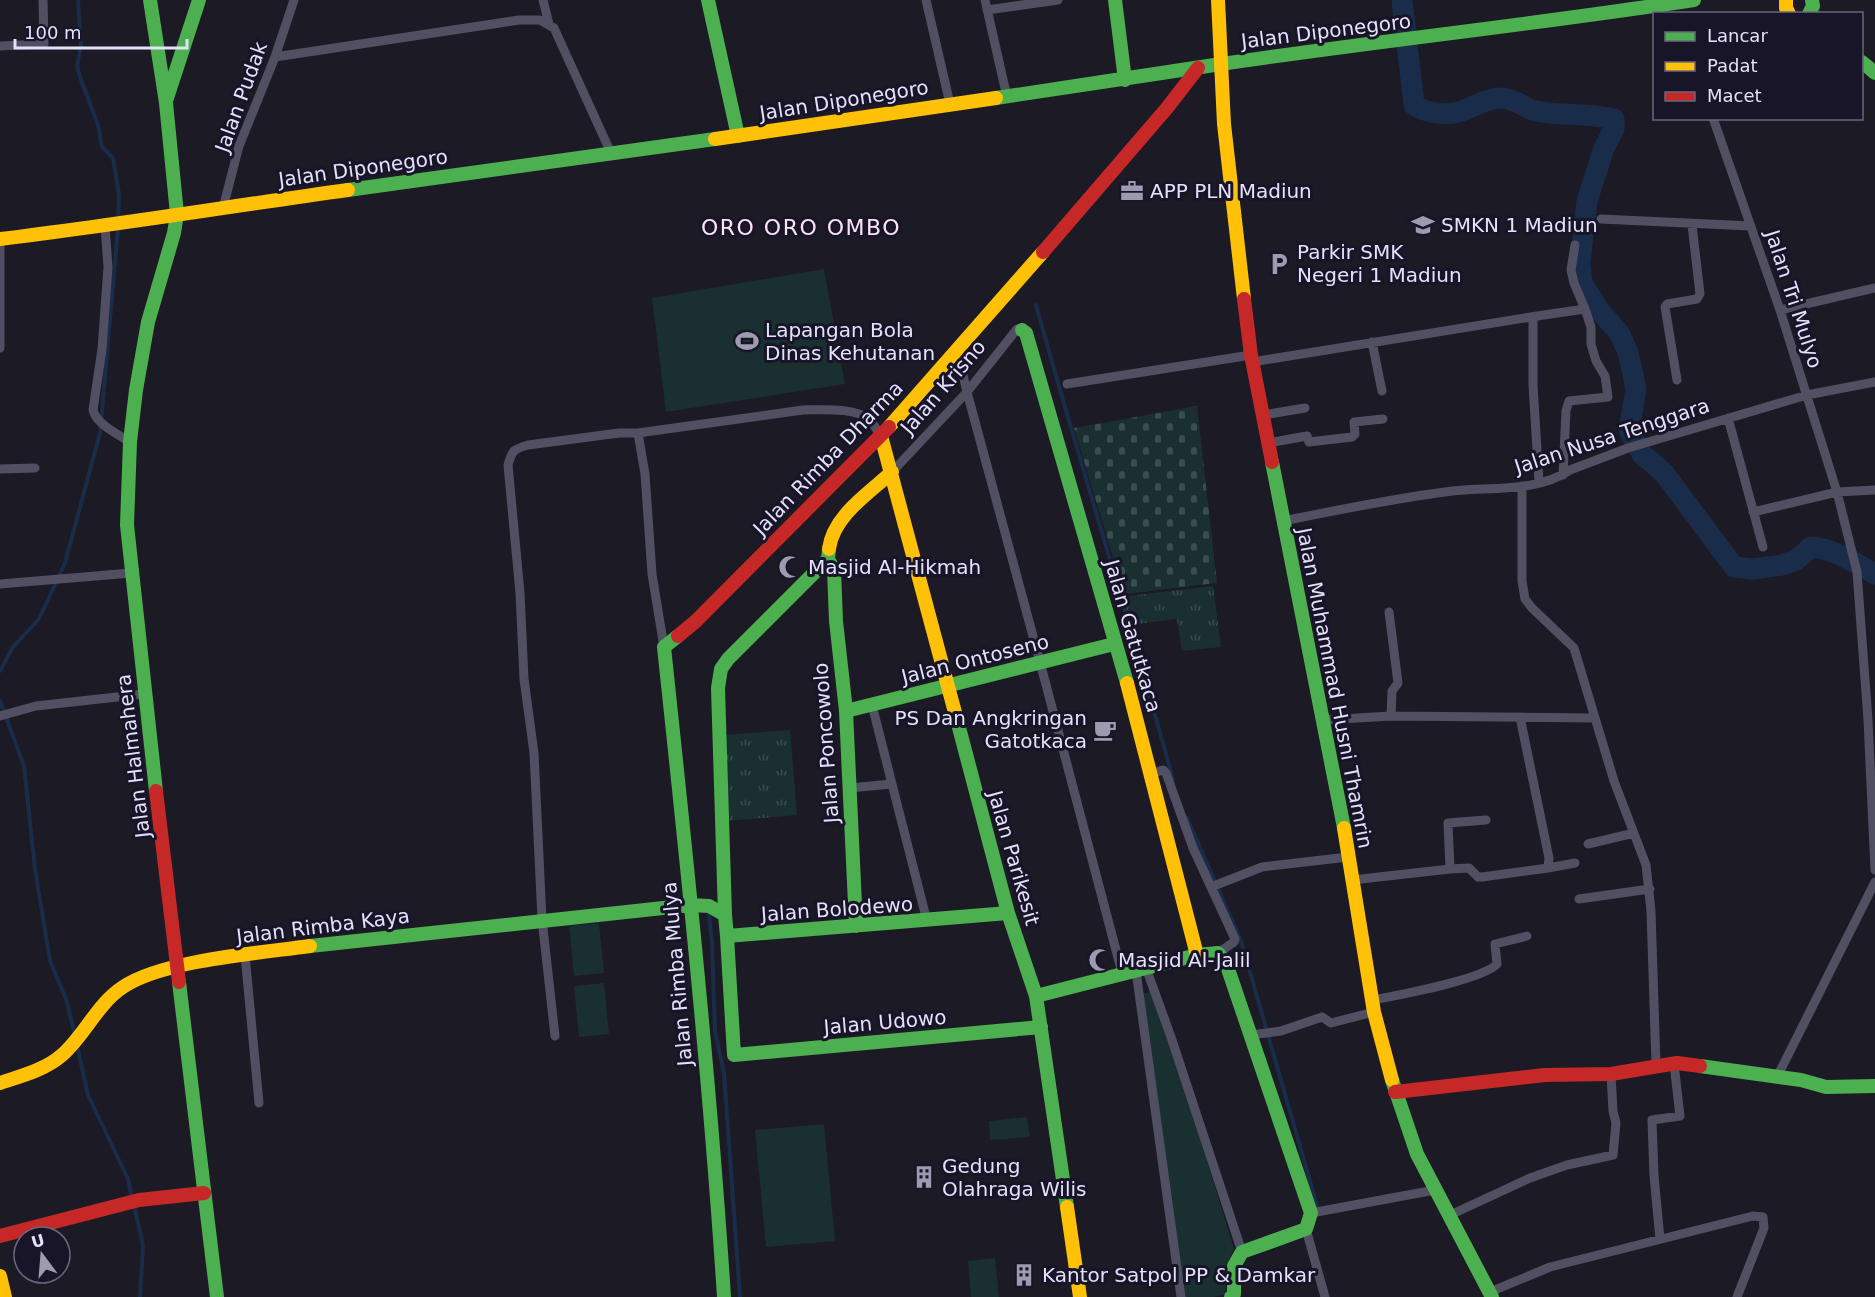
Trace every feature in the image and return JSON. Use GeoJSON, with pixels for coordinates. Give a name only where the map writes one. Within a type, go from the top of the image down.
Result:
{"type":"FeatureCollection","features":[{"type":"Feature","properties":{"kind":"main road","name":"Jalan Halmahera"},"geometry":{"type":"LineString","coordinates":[[150,0],[166,103],[177,214],[174,233],[148,322],[136,390],[129,442],[127,505],[131,573],[144,694],[217,1297]]}},
{"type":"Feature","properties":{"kind":"main road"},"geometry":{"type":"LineString","coordinates":[[166,103],[199,0]]}},
{"type":"Feature","properties":{"kind":"main road"},"geometry":{"type":"LineString","coordinates":[[708,0],[738,136]]}},
{"type":"Feature","properties":{"kind":"main road"},"geometry":{"type":"LineString","coordinates":[[1115,0],[1125,80]]}},
{"type":"Feature","properties":{"kind":"main road","name":"Jalan Muhammad Husni Thamrin"},"geometry":{"type":"LineString","coordinates":[[1218,0],[1234,214],[1252,359],[1324,720],[1374,1006],[1395,1092],[1418,1154],[1448,1216],[1491,1294]]}},
{"type":"Feature","properties":{"kind":"main road","name":"Jalan Diponegoro"},"geometry":{"type":"LineString","coordinates":[[0,239],[108,226],[177,214],[558,162],[1221,64],[1677,8],[1694,0]]}},
{"type":"Feature","properties":{"kind":"main road"},"geometry":{"type":"LineString","coordinates":[[1863,63],[1875,73]]}},
{"type":"Feature","properties":{"kind":"main road","name":"Jalan Rimba Dharma"},"geometry":{"type":"LineString","coordinates":[[664,647],[696,621],[881,436],[996,307],[1167,108],[1198,68]]}},
{"type":"Feature","properties":{"kind":"main road","name":"Jalan Gatutkaca"},"geometry":{"type":"LineString","coordinates":[[1022,330],[1026,333],[1060,461],[1083,530],[1129,691],[1197,955]]}},
{"type":"Feature","properties":{"kind":"main road","name":"Jalan Parikesit"},"geometry":{"type":"LineString","coordinates":[[881,436],[1008,913],[1036,996],[1080,1297]]}},
{"type":"Feature","properties":{"kind":"main road"},"geometry":{"type":"LineString","coordinates":[[727,936],[718,688],[722,669],[728,659],[828,559],[830,541],[840,520],[892,472]]}},
{"type":"Feature","properties":{"kind":"main road","name":"Jalan Poncowolo"},"geometry":{"type":"LineString","coordinates":[[828,559],[834,570],[836,621],[846,711],[856,926]]}},
{"type":"Feature","properties":{"kind":"main road","name":"Jalan Ontoseno"},"geometry":{"type":"LineString","coordinates":[[846,711],[1114,644]]}},
{"type":"Feature","properties":{"kind":"main road","name":"Jalan Rimba Mulya"},"geometry":{"type":"LineString","coordinates":[[664,647],[717,1189],[724,1297]]}},
{"type":"Feature","properties":{"kind":"main road"},"geometry":{"type":"LineString","coordinates":[[690,904],[715,907],[725,915]]}},
{"type":"Feature","properties":{"kind":"main road","name":"Jalan Rimba Kaya"},"geometry":{"type":"LineString","coordinates":[[0,1083],[53,1062],[68,1049],[110,997],[133,982],[178,967],[245,955],[542,919],[690,904]]}},
{"type":"Feature","properties":{"kind":"main road","name":"Jalan Bolodewo"},"geometry":{"type":"LineString","coordinates":[[727,936],[1008,913]]}},
{"type":"Feature","properties":{"kind":"main road","name":"Jalan Udowo"},"geometry":{"type":"LineString","coordinates":[[727,936],[734,1055],[1041,1027]]}},
{"type":"Feature","properties":{"kind":"main road"},"geometry":{"type":"LineString","coordinates":[[1036,996],[1197,955],[1222,958],[1251,1035],[1311,1213],[1306,1229],[1242,1252],[1236,1258],[1233,1266],[1233,1296]]}},
{"type":"Feature","properties":{"kind":"main road"},"geometry":{"type":"LineString","coordinates":[[1395,1092],[1545,1075],[1611,1074],[1656,1065],[1674,1064],[1777,1077],[1826,1087],[1875,1086]]}},
{"type":"Feature","properties":{"kind":"main road"},"geometry":{"type":"LineString","coordinates":[[0,1236],[135,1201],[204,1193]]}},
{"type":"Feature","properties":{"kind":"main road"},"geometry":{"type":"LineString","coordinates":[[0,1276],[4,1297]]}},
{"type":"Feature","properties":{"kind":"street"},"geometry":{"type":"LineString","coordinates":[[0,46],[44,44],[43,0]]}},
{"type":"Feature","properties":{"kind":"street","name":"Jalan Pudak"},"geometry":{"type":"LineString","coordinates":[[223,208],[239,146],[275,57],[294,0]]}},
{"type":"Feature","properties":{"kind":"street"},"geometry":{"type":"LineString","coordinates":[[543,0],[549,24]]}},
{"type":"Feature","properties":{"kind":"street"},"geometry":{"type":"LineString","coordinates":[[926,0],[950,104]]}},
{"type":"Feature","properties":{"kind":"street"},"geometry":{"type":"LineString","coordinates":[[1007,97],[986,5],[1058,0]]}},
{"type":"Feature","properties":{"kind":"street"},"geometry":{"type":"LineString","coordinates":[[275,57],[519,20],[540,20],[554,28],[611,153]]}},
{"type":"Feature","properties":{"kind":"street","name":"Jalan Tri Mulyo"},"geometry":{"type":"LineString","coordinates":[[1714,120],[1807,395],[1837,492],[1857,572],[1868,720],[1875,870]]}},
{"type":"Feature","properties":{"kind":"street"},"geometry":{"type":"LineString","coordinates":[[1601,219],[1751,226]]}},
{"type":"Feature","properties":{"kind":"street"},"geometry":{"type":"LineString","coordinates":[[1677,380],[1665,307],[1667,304],[1697,299],[1700,294],[1692,225]]}},
{"type":"Feature","properties":{"kind":"street"},"geometry":{"type":"LineString","coordinates":[[108,226],[108,267],[102,349],[93,410],[94,416],[129,442]]}},
{"type":"Feature","properties":{"kind":"street"},"geometry":{"type":"LineString","coordinates":[[0,239],[0,348]]}},
{"type":"Feature","properties":{"kind":"street"},"geometry":{"type":"LineString","coordinates":[[1563,475],[1566,411],[1569,401],[1608,397],[1605,376],[1596,361],[1591,327],[1571,270],[1575,245]]}},
{"type":"Feature","properties":{"kind":"street"},"geometry":{"type":"LineString","coordinates":[[1780,310],[1875,288]]}},
{"type":"Feature","properties":{"kind":"street"},"geometry":{"type":"LineString","coordinates":[[1066,384],[1372,342],[1585,309]]}},
{"type":"Feature","properties":{"kind":"street"},"geometry":{"type":"LineString","coordinates":[[1537,315],[1533,318],[1533,386],[1539,482]]}},
{"type":"Feature","properties":{"kind":"street","name":"Jalan Krisno"},"geometry":{"type":"LineString","coordinates":[[892,472],[967,392],[1017,329],[1022,330]]}},
{"type":"Feature","properties":{"kind":"street"},"geometry":{"type":"LineString","coordinates":[[1372,342],[1382,391]]}},
{"type":"Feature","properties":{"kind":"street"},"geometry":{"type":"LineString","coordinates":[[957,350],[1122,974]]}},
{"type":"Feature","properties":{"kind":"street","name":"Jalan Nusa Tenggara"},"geometry":{"type":"LineString","coordinates":[[1283,521],[1438,492],[1522,486],[1539,482],[1563,475],[1570,470],[1642,443],[1807,395],[1875,381]]}},
{"type":"Feature","properties":{"kind":"street"},"geometry":{"type":"LineString","coordinates":[[1263,415],[1305,408]]}},
{"type":"Feature","properties":{"kind":"street"},"geometry":{"type":"LineString","coordinates":[[555,1036],[542,919],[534,753],[524,679],[520,593],[508,465],[511,455],[515,449],[528,445],[619,433],[638,433],[803,410],[826,410],[862,415],[870,420],[881,436]]}},
{"type":"Feature","properties":{"kind":"street"},"geometry":{"type":"LineString","coordinates":[[1728,418],[1764,547]]}},
{"type":"Feature","properties":{"kind":"street"},"geometry":{"type":"LineString","coordinates":[[1268,442],[1306,436],[1310,442],[1352,437],[1355,434],[1354,422],[1383,419]]}},
{"type":"Feature","properties":{"kind":"street"},"geometry":{"type":"LineString","coordinates":[[638,433],[645,474],[652,574],[664,647]]}},
{"type":"Feature","properties":{"kind":"street"},"geometry":{"type":"LineString","coordinates":[[0,469],[35,468]]}},
{"type":"Feature","properties":{"kind":"street"},"geometry":{"type":"LineString","coordinates":[[1522,486],[1522,581],[1525,599],[1574,648],[1614,782],[1646,865],[1650,889],[1656,1065]]}},
{"type":"Feature","properties":{"kind":"street"},"geometry":{"type":"LineString","coordinates":[[1753,512],[1837,492],[1875,490]]}},
{"type":"Feature","properties":{"kind":"street"},"geometry":{"type":"LineString","coordinates":[[0,584],[131,573]]}},
{"type":"Feature","properties":{"kind":"street"},"geometry":{"type":"LineString","coordinates":[[1389,612],[1398,683],[1392,691],[1391,716]]}},
{"type":"Feature","properties":{"kind":"street"},"geometry":{"type":"LineString","coordinates":[[0,716],[36,706],[144,694]]}},
{"type":"Feature","properties":{"kind":"street"},"geometry":{"type":"LineString","coordinates":[[872,705],[927,921]]}},
{"type":"Feature","properties":{"kind":"street"},"geometry":{"type":"LineString","coordinates":[[1324,720],[1391,716],[1595,718]]}},
{"type":"Feature","properties":{"kind":"street"},"geometry":{"type":"LineString","coordinates":[[1520,717],[1549,858],[1548,868]]}},
{"type":"Feature","properties":{"kind":"street"},"geometry":{"type":"LineString","coordinates":[[1868,720],[1875,728]]}},
{"type":"Feature","properties":{"kind":"street"},"geometry":{"type":"LineString","coordinates":[[1150,774],[1163,770],[1166,773],[1193,848],[1215,886],[1235,939],[1222,958]]}},
{"type":"Feature","properties":{"kind":"street"},"geometry":{"type":"LineString","coordinates":[[849,788],[892,784]]}},
{"type":"Feature","properties":{"kind":"street"},"geometry":{"type":"LineString","coordinates":[[1450,869],[1448,823],[1486,820]]}},
{"type":"Feature","properties":{"kind":"street"},"geometry":{"type":"LineString","coordinates":[[1588,844],[1635,833]]}},
{"type":"Feature","properties":{"kind":"street"},"geometry":{"type":"LineString","coordinates":[[1215,886],[1262,867],[1348,857]]}},
{"type":"Feature","properties":{"kind":"street"},"geometry":{"type":"LineString","coordinates":[[1352,879],[1469,868],[1478,877],[1482,877],[1575,863]]}},
{"type":"Feature","properties":{"kind":"street"},"geometry":{"type":"LineString","coordinates":[[1777,1077],[1875,882]]}},
{"type":"Feature","properties":{"kind":"street"},"geometry":{"type":"LineString","coordinates":[[1579,899],[1650,889]]}},
{"type":"Feature","properties":{"kind":"street"},"geometry":{"type":"LineString","coordinates":[[1251,1035],[1281,1030],[1322,1017],[1331,1023],[1374,1006],[1466,979],[1497,964],[1495,944],[1527,936]]}},
{"type":"Feature","properties":{"kind":"street"},"geometry":{"type":"LineString","coordinates":[[245,955],[259,1103]]}},
{"type":"Feature","properties":{"kind":"street"},"geometry":{"type":"LineString","coordinates":[[1141,969],[1171,1037],[1242,1252]]}},
{"type":"Feature","properties":{"kind":"street"},"geometry":{"type":"LineString","coordinates":[[1141,969],[1181,1297]]}},
{"type":"Feature","properties":{"kind":"street"},"geometry":{"type":"LineString","coordinates":[[1660,1239],[1652,1120],[1680,1116],[1674,1064]]}},
{"type":"Feature","properties":{"kind":"street"},"geometry":{"type":"LineString","coordinates":[[1448,1216],[1539,1175],[1567,1165],[1613,1155],[1616,1123],[1612,1111],[1611,1074]]}},
{"type":"Feature","properties":{"kind":"street"},"geometry":{"type":"LineString","coordinates":[[1311,1213],[1435,1190]]}},
{"type":"Feature","properties":{"kind":"street"},"geometry":{"type":"LineString","coordinates":[[1491,1294],[1550,1267],[1753,1216],[1763,1217],[1764,1228],[1737,1297]]}},
{"type":"Feature","properties":{"kind":"street"},"geometry":{"type":"LineString","coordinates":[[1306,1229],[1325,1297]]}},
{"type":"Feature","properties":{"kind":"green space","name":"Lapangan Bola Dinas Kehutanan"},"geometry":{"type":"Polygon","coordinates":[[[824,269],[845,384],[666,412],[652,298],[824,269]]]}},
{"type":"Feature","properties":{"kind":"green space"},"geometry":{"type":"Polygon","coordinates":[[[1197,406],[1217,583],[1124,594],[1074,428],[1197,406]]]}},
{"type":"Feature","properties":{"kind":"green space"},"geometry":{"type":"Polygon","coordinates":[[[1213,586],[1221,647],[1182,651],[1177,619],[1129,625],[1120,597],[1213,586]]]}},
{"type":"Feature","properties":{"kind":"green space"},"geometry":{"type":"Polygon","coordinates":[[[790,730],[797,815],[726,821],[723,735],[790,730]]]}},
{"type":"Feature","properties":{"kind":"green space"},"geometry":{"type":"Polygon","coordinates":[[[599,923],[604,973],[574,976],[569,926],[599,923]]]}},
{"type":"Feature","properties":{"kind":"green space"},"geometry":{"type":"Polygon","coordinates":[[[604,983],[609,1034],[579,1037],[574,986],[604,983]]]}},
{"type":"Feature","properties":{"kind":"green space"},"geometry":{"type":"Polygon","coordinates":[[[1151,992],[1177,1063],[1234,1249],[1227,1264],[1225,1294],[1214,1297],[1185,1297],[1142,994],[1151,992]]]}},
{"type":"Feature","properties":{"kind":"green space"},"geometry":{"type":"Polygon","coordinates":[[[1027,1117],[1030,1137],[990,1140],[989,1121],[1027,1117]]]}},
{"type":"Feature","properties":{"kind":"green space"},"geometry":{"type":"Polygon","coordinates":[[[824,1124],[835,1241],[766,1247],[755,1130],[824,1124]]]}},
{"type":"Feature","properties":{"kind":"green space"},"geometry":{"type":"Polygon","coordinates":[[[995,1258],[999,1297],[971,1297],[968,1261],[995,1258]]]}},
{"type":"Feature","properties":{"kind":"waterway"},"geometry":{"type":"LineString","coordinates":[[78,0],[81,45],[77,66],[98,125],[102,147],[113,158],[119,194],[118,221]]}},
{"type":"Feature","properties":{"kind":"waterway"},"geometry":{"type":"LineString","coordinates":[[1402,0],[1414,105],[1444,114],[1502,98],[1536,111],[1614,119],[1614,129],[1604,148],[1587,201],[1580,263],[1582,283],[1600,311],[1619,333],[1628,352],[1636,389],[1629,430],[1642,454],[1664,473],[1734,567],[1753,569],[1782,565],[1796,560],[1811,547],[1837,554],[1875,574]]}},
{"type":"Feature","properties":{"kind":"waterway"},"geometry":{"type":"LineString","coordinates":[[0,671],[13,647],[39,619],[65,563],[100,433],[118,228]]}},
{"type":"Feature","properties":{"kind":"waterway"},"geometry":{"type":"LineString","coordinates":[[1036,305],[1173,780]]}},
{"type":"Feature","properties":{"kind":"waterway"},"geometry":{"type":"LineString","coordinates":[[0,701],[24,766],[35,869],[50,961],[66,999],[75,1035]]}},
{"type":"Feature","properties":{"kind":"waterway"},"geometry":{"type":"LineString","coordinates":[[1187,818],[1241,941],[1318,1209]]}},
{"type":"Feature","properties":{"kind":"waterway"},"geometry":{"type":"LineString","coordinates":[[709,915],[715,1031],[724,1073],[740,1297]]}},
{"type":"Feature","properties":{"kind":"waterway"},"geometry":{"type":"LineString","coordinates":[[77,1045],[88,1095],[128,1179],[132,1198]]}},
{"type":"Feature","properties":{"kind":"waterway"},"geometry":{"type":"LineString","coordinates":[[134,1205],[143,1245],[140,1297]]}},
{"type":"Feature","properties":{"kind":"traffic: fast"},"geometry":{"type":"LineString","coordinates":[[150,0],[166,103],[177,214],[174,233],[148,322],[136,390],[130,442],[127,525],[156,791]]}},
{"type":"Feature","properties":{"kind":"traffic: fast"},"geometry":{"type":"LineString","coordinates":[[166,101],[199,0]]}},
{"type":"Feature","properties":{"kind":"traffic: fast"},"geometry":{"type":"LineString","coordinates":[[708,0],[738,136]]}},
{"type":"Feature","properties":{"kind":"traffic: fast"},"geometry":{"type":"LineString","coordinates":[[1115,0],[1125,80]]}},
{"type":"Feature","properties":{"kind":"traffic: fast"},"geometry":{"type":"LineString","coordinates":[[996,98],[1193,68],[1694,0]]}},
{"type":"Feature","properties":{"kind":"traffic: fast"},"geometry":{"type":"LineString","coordinates":[[1810,12],[1813,6],[1812,0]]}},
{"type":"Feature","properties":{"kind":"traffic: fast"},"geometry":{"type":"LineString","coordinates":[[1863,63],[1875,73]]}},
{"type":"Feature","properties":{"kind":"traffic: fast"},"geometry":{"type":"LineString","coordinates":[[348,190],[715,139]]}},
{"type":"Feature","properties":{"kind":"traffic: fast"},"geometry":{"type":"LineString","coordinates":[[1022,330],[1026,333],[1127,683]]}},
{"type":"Feature","properties":{"kind":"traffic: fast"},"geometry":{"type":"LineString","coordinates":[[1272,462],[1344,828]]}},
{"type":"Feature","properties":{"kind":"traffic: fast"},"geometry":{"type":"LineString","coordinates":[[725,915],[718,688],[721,669],[728,659],[828,559],[829,549]]}},
{"type":"Feature","properties":{"kind":"traffic: fast"},"geometry":{"type":"LineString","coordinates":[[828,559],[834,570],[836,621],[846,711],[856,926]]}},
{"type":"Feature","properties":{"kind":"traffic: fast"},"geometry":{"type":"LineString","coordinates":[[678,636],[664,647],[705,1053],[724,1297]]}},
{"type":"Feature","properties":{"kind":"traffic: fast"},"geometry":{"type":"LineString","coordinates":[[846,711],[1114,644]]}},
{"type":"Feature","properties":{"kind":"traffic: fast"},"geometry":{"type":"LineString","coordinates":[[957,720],[1008,913],[1036,996],[1067,1207]]}},
{"type":"Feature","properties":{"kind":"traffic: fast"},"geometry":{"type":"LineString","coordinates":[[310,946],[691,905],[709,906],[725,915],[727,936],[1008,913]]}},
{"type":"Feature","properties":{"kind":"traffic: fast"},"geometry":{"type":"LineString","coordinates":[[727,936],[734,1055],[1041,1027]]}},
{"type":"Feature","properties":{"kind":"traffic: fast"},"geometry":{"type":"LineString","coordinates":[[1036,996],[1197,955],[1218,953],[1226,963],[1311,1213],[1306,1229],[1242,1252],[1234,1266],[1234,1294],[1231,1297]]}},
{"type":"Feature","properties":{"kind":"traffic: fast"},"geometry":{"type":"LineString","coordinates":[[179,982],[217,1297]]}},
{"type":"Feature","properties":{"kind":"traffic: fast"},"geometry":{"type":"LineString","coordinates":[[1700,1066],[1801,1080],[1826,1087],[1875,1086]]}},
{"type":"Feature","properties":{"kind":"traffic: fast"},"geometry":{"type":"LineString","coordinates":[[1392,1080],[1417,1154],[1492,1297]]}},
{"type":"Feature","properties":{"kind":"traffic: slow"},"geometry":{"type":"LineString","coordinates":[[1218,0],[1224,124],[1244,299]]}},
{"type":"Feature","properties":{"kind":"traffic: slow"},"geometry":{"type":"LineString","coordinates":[[1786,0],[1788,12]]}},
{"type":"Feature","properties":{"kind":"traffic: slow"},"geometry":{"type":"LineString","coordinates":[[715,139],[996,98]]}},
{"type":"Feature","properties":{"kind":"traffic: slow"},"geometry":{"type":"LineString","coordinates":[[0,239],[348,190]]}},
{"type":"Feature","properties":{"kind":"traffic: slow"},"geometry":{"type":"LineString","coordinates":[[889,427],[1043,252]]}},
{"type":"Feature","properties":{"kind":"traffic: slow"},"geometry":{"type":"LineString","coordinates":[[881,436],[957,720]]}},
{"type":"Feature","properties":{"kind":"traffic: slow"},"geometry":{"type":"LineString","coordinates":[[829,549],[837,526],[853,506],[892,472]]}},
{"type":"Feature","properties":{"kind":"traffic: slow"},"geometry":{"type":"LineString","coordinates":[[1127,683],[1197,955]]}},
{"type":"Feature","properties":{"kind":"traffic: slow"},"geometry":{"type":"LineString","coordinates":[[1344,828],[1374,1012],[1392,1080]]}},
{"type":"Feature","properties":{"kind":"traffic: slow"},"geometry":{"type":"LineString","coordinates":[[0,1083],[48,1065],[62,1055],[114,994],[141,978],[162,970],[213,959],[310,946]]}},
{"type":"Feature","properties":{"kind":"traffic: slow"},"geometry":{"type":"LineString","coordinates":[[1067,1207],[1080,1297]]}},
{"type":"Feature","properties":{"kind":"traffic: slow"},"geometry":{"type":"LineString","coordinates":[[0,1276],[5,1297]]}},
{"type":"Feature","properties":{"kind":"traffic: jam"},"geometry":{"type":"LineString","coordinates":[[1043,252],[1167,108],[1198,68]]}},
{"type":"Feature","properties":{"kind":"traffic: jam"},"geometry":{"type":"LineString","coordinates":[[1244,299],[1251,355],[1272,462]]}},
{"type":"Feature","properties":{"kind":"traffic: jam"},"geometry":{"type":"LineString","coordinates":[[678,636],[696,621],[889,427]]}},
{"type":"Feature","properties":{"kind":"traffic: jam"},"geometry":{"type":"LineString","coordinates":[[156,791],[179,982]]}},
{"type":"Feature","properties":{"kind":"traffic: jam"},"geometry":{"type":"LineString","coordinates":[[1395,1092],[1545,1075],[1611,1074],[1677,1063],[1700,1066]]}},
{"type":"Feature","properties":{"kind":"traffic: jam"},"geometry":{"type":"LineString","coordinates":[[0,1236],[139,1200],[204,1193]]}},
{"type":"Feature","properties":{"kind":"place","name":"APP PLN Madiun"},"geometry":{"type":"Point","coordinates":[1132,191]}},
{"type":"Feature","properties":{"kind":"place","name":"SMKN 1 Madiun"},"geometry":{"type":"Point","coordinates":[1423,225]}},
{"type":"Feature","properties":{"kind":"place","name":"Parkir SMK Negeri 1 Madiun"},"geometry":{"type":"Point","coordinates":[1279,264]}},
{"type":"Feature","properties":{"kind":"place","name":"Lapangan Bola Dinas Kehutanan"},"geometry":{"type":"Point","coordinates":[747,341]}},
{"type":"Feature","properties":{"kind":"place","name":"Masjid Al-Hikmah"},"geometry":{"type":"Point","coordinates":[790,567]}},
{"type":"Feature","properties":{"kind":"place","name":"PS Dan Angkringan Gatotkaca"},"geometry":{"type":"Point","coordinates":[1105,730]}},
{"type":"Feature","properties":{"kind":"place","name":"Masjid Al-Jalil"},"geometry":{"type":"Point","coordinates":[1100,960]}},
{"type":"Feature","properties":{"kind":"place","name":"Gedung Olahraga Wilis"},"geometry":{"type":"Point","coordinates":[924,1177]}},
{"type":"Feature","properties":{"kind":"place","name":"Kantor Satpol PP & Damkar"},"geometry":{"type":"Point","coordinates":[1024,1275]}},
{"type":"Feature","properties":{"kind":"district","name":"ORO ORO OMBO"},"geometry":{"type":"Point","coordinates":[801,227]}}]}
